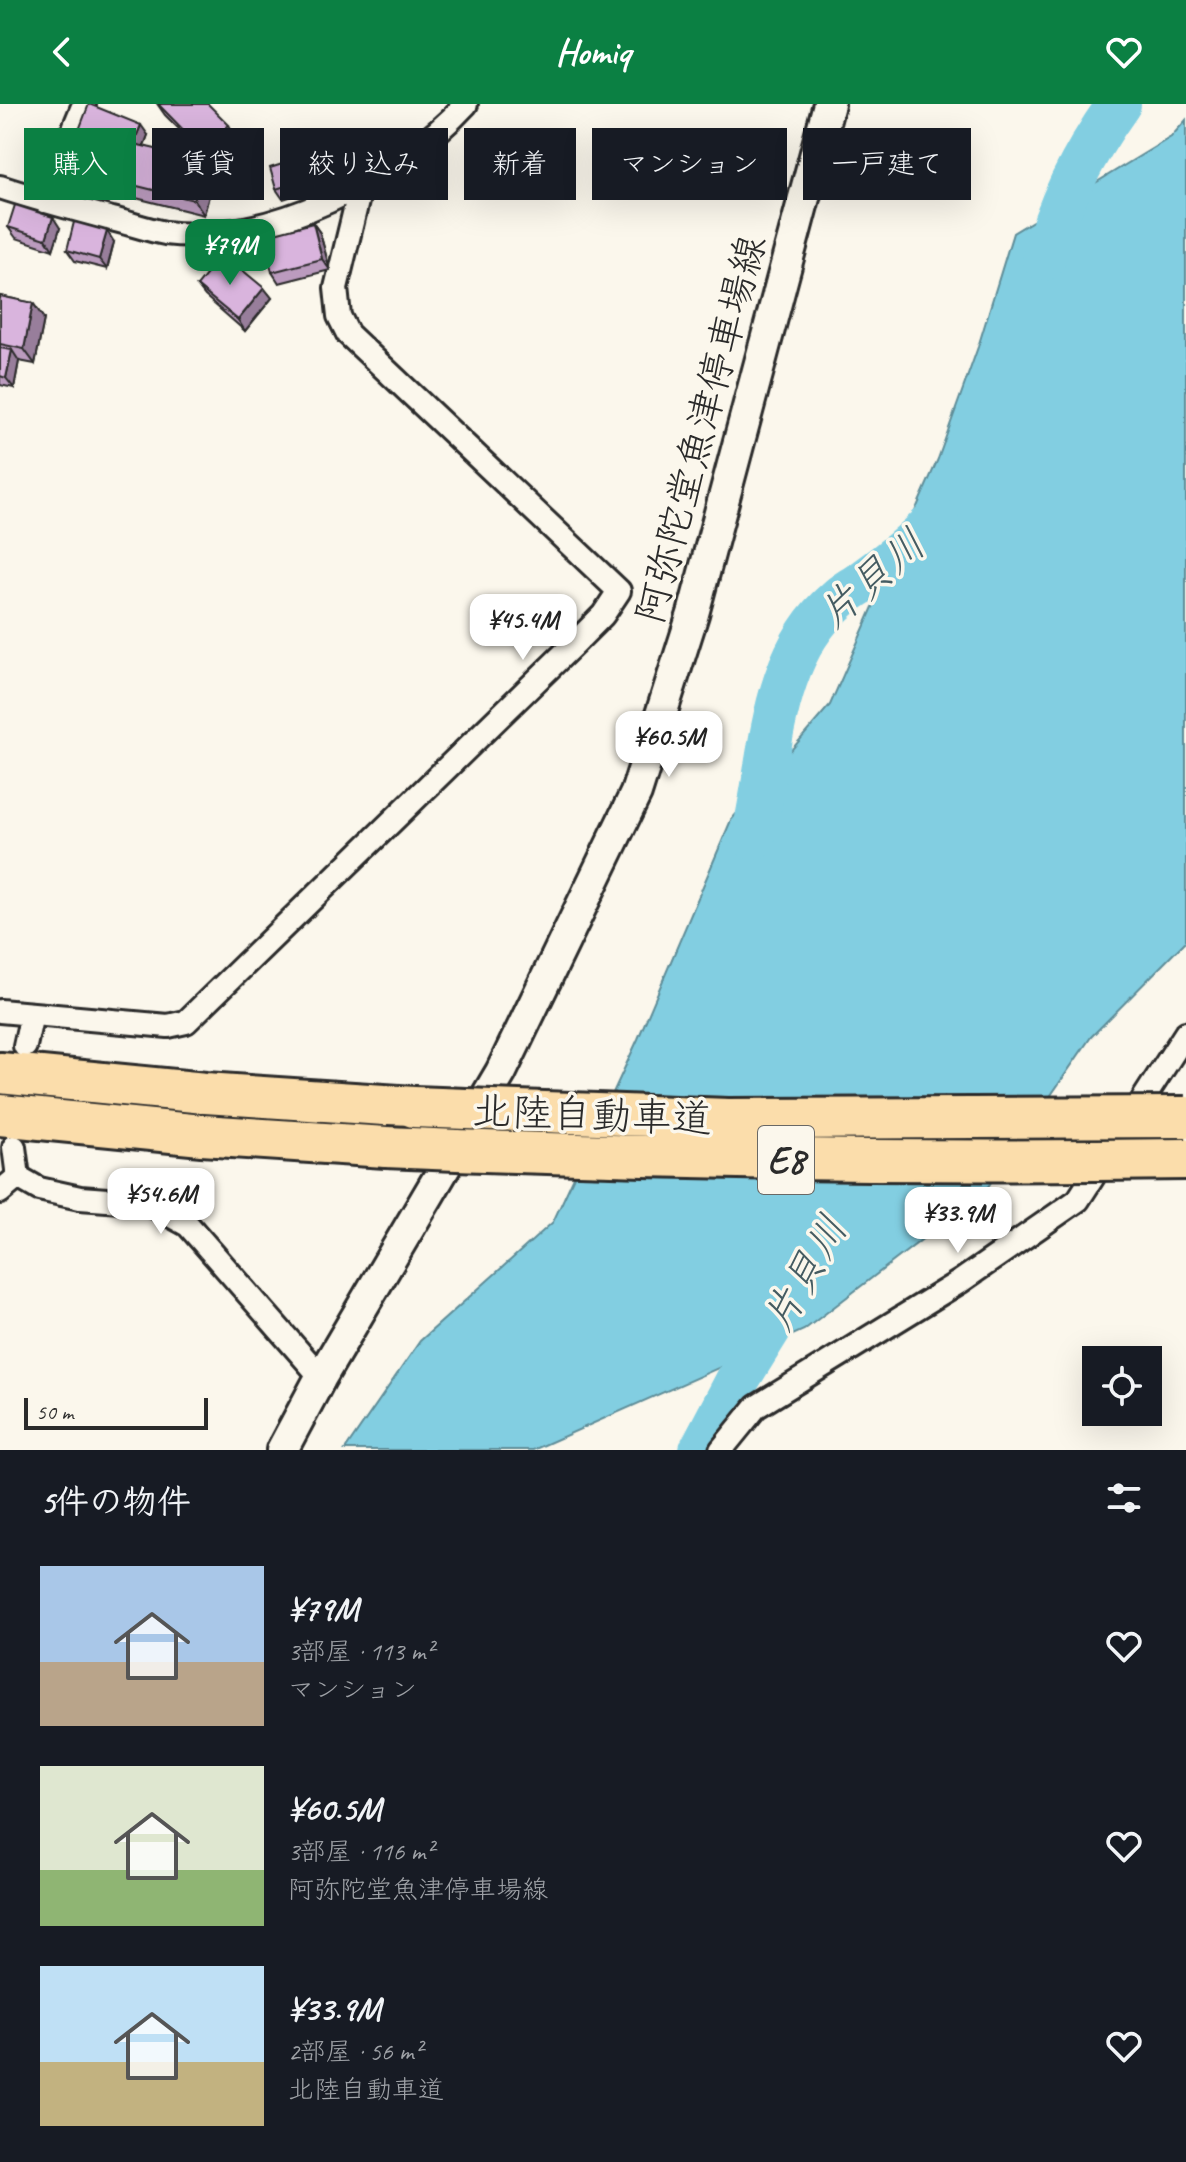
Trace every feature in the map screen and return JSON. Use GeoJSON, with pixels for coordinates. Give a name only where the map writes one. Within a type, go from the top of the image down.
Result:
{"type":"FeatureCollection","features":[{"type":"Feature","properties":{"kind":"highway","name":"北陸自動車道"},"geometry":{"type":"LineString","coordinates":[[13,1060],[205,1093],[414,1107],[728,1119],[1186,1117]]}},
{"type":"Feature","properties":{"kind":"highway","name":"北陸自動車道"},"geometry":{"type":"LineString","coordinates":[[7,1131],[202,1135],[386,1147],[740,1160],[960,1162],[1186,1159]]}},
{"type":"Feature","properties":{"kind":"main road","name":"阿弥陀堂魚津停車場線"},"geometry":{"type":"LineString","coordinates":[[282,1450],[321,1377],[501,1072],[636,793],[693,614],[829,104]]}},
{"type":"Feature","properties":{"kind":"street"},"geometry":{"type":"LineString","coordinates":[[44,201],[84,104]]}},
{"type":"Feature","properties":{"kind":"street"},"geometry":{"type":"LineString","coordinates":[[444,128],[466,104]]}},
{"type":"Feature","properties":{"kind":"street"},"geometry":{"type":"LineString","coordinates":[[0,187],[165,233],[209,234],[278,221],[326,200]]}},
{"type":"Feature","properties":{"kind":"street"},"geometry":{"type":"LineString","coordinates":[[13,1060],[11,1009],[168,1026],[186,1022],[575,643],[603,615],[619,591],[348,334],[339,316],[336,288],[357,200]]}},
{"type":"Feature","properties":{"kind":"street"},"geometry":{"type":"LineString","coordinates":[[721,1450],[756,1407],[961,1281],[1078,1200],[1186,1033]]}},
{"type":"Feature","properties":{"kind":"street"},"geometry":{"type":"LineString","coordinates":[[7,1131],[18,1177],[39,1189],[66,1195],[148,1203],[188,1225],[321,1377]]}},
{"type":"Feature","properties":{"kind":"street"},"geometry":{"type":"LineString","coordinates":[[0,1192],[18,1177]]}},
{"type":"Feature","properties":{"kind":"water"},"geometry":{"type":"Polygon","coordinates":[[[1186,120],[1186,941],[1091,1037],[985,1191],[804,1330],[533,1450],[345,1450],[420,1341],[553,1222],[638,1039],[731,820],[830,705],[938,459],[978,347],[1013,233],[1171,137],[1186,120]]]}},
{"type":"Feature","properties":{"kind":"building"},"geometry":{"type":"Polygon","coordinates":[[[89,104],[141,125],[136,137],[136,128],[80,128],[89,104]]]}},
{"type":"Feature","properties":{"kind":"building"},"geometry":{"type":"Polygon","coordinates":[[[158,104],[208,104],[229,125],[226,128],[181,128],[158,104]]]}},
{"type":"Feature","properties":{"kind":"building"},"geometry":{"type":"Polygon","coordinates":[[[136,144],[152,148],[152,190],[136,186],[136,144]]]}},
{"type":"Feature","properties":{"kind":"building"},"geometry":{"type":"Polygon","coordinates":[[[280,165],[280,188],[276,189],[270,168],[280,165]]]}},
{"type":"Feature","properties":{"kind":"building"},"geometry":{"type":"Polygon","coordinates":[[[15,205],[53,217],[46,239],[8,227],[15,205]]]}},
{"type":"Feature","properties":{"kind":"building"},"geometry":{"type":"Polygon","coordinates":[[[74,222],[107,231],[99,259],[67,250],[74,222]]]}},
{"type":"Feature","properties":{"kind":"building"},"geometry":{"type":"Polygon","coordinates":[[[313,223],[322,259],[272,272],[263,236],[313,223]]]}},
{"type":"Feature","properties":{"kind":"building"},"geometry":{"type":"Polygon","coordinates":[[[223,254],[264,288],[238,320],[197,286],[223,254]]]}},
{"type":"Feature","properties":{"kind":"building"},"geometry":{"type":"Polygon","coordinates":[[[0,296],[33,303],[24,349],[0,344],[0,296]]]}},
{"type":"Feature","properties":{"kind":"building"},"geometry":{"type":"Polygon","coordinates":[[[0,348],[12,350],[6,378],[0,376],[0,348]]]}},
{"type":"Feature","properties":{"kind":"waterway","name":"片貝川"},"geometry":{"type":"LineString","coordinates":[[1044,259],[1074,178],[1119,104]]}},
{"type":"Feature","properties":{"kind":"waterway","name":"片貝川"},"geometry":{"type":"LineString","coordinates":[[753,838],[777,711],[798,651],[815,624],[837,600],[892,560],[937,519]]}},
{"type":"Feature","properties":{"kind":"waterway","name":"片貝川"},"geometry":{"type":"LineString","coordinates":[[701,1450],[737,1381],[786,1302]]}}]}
